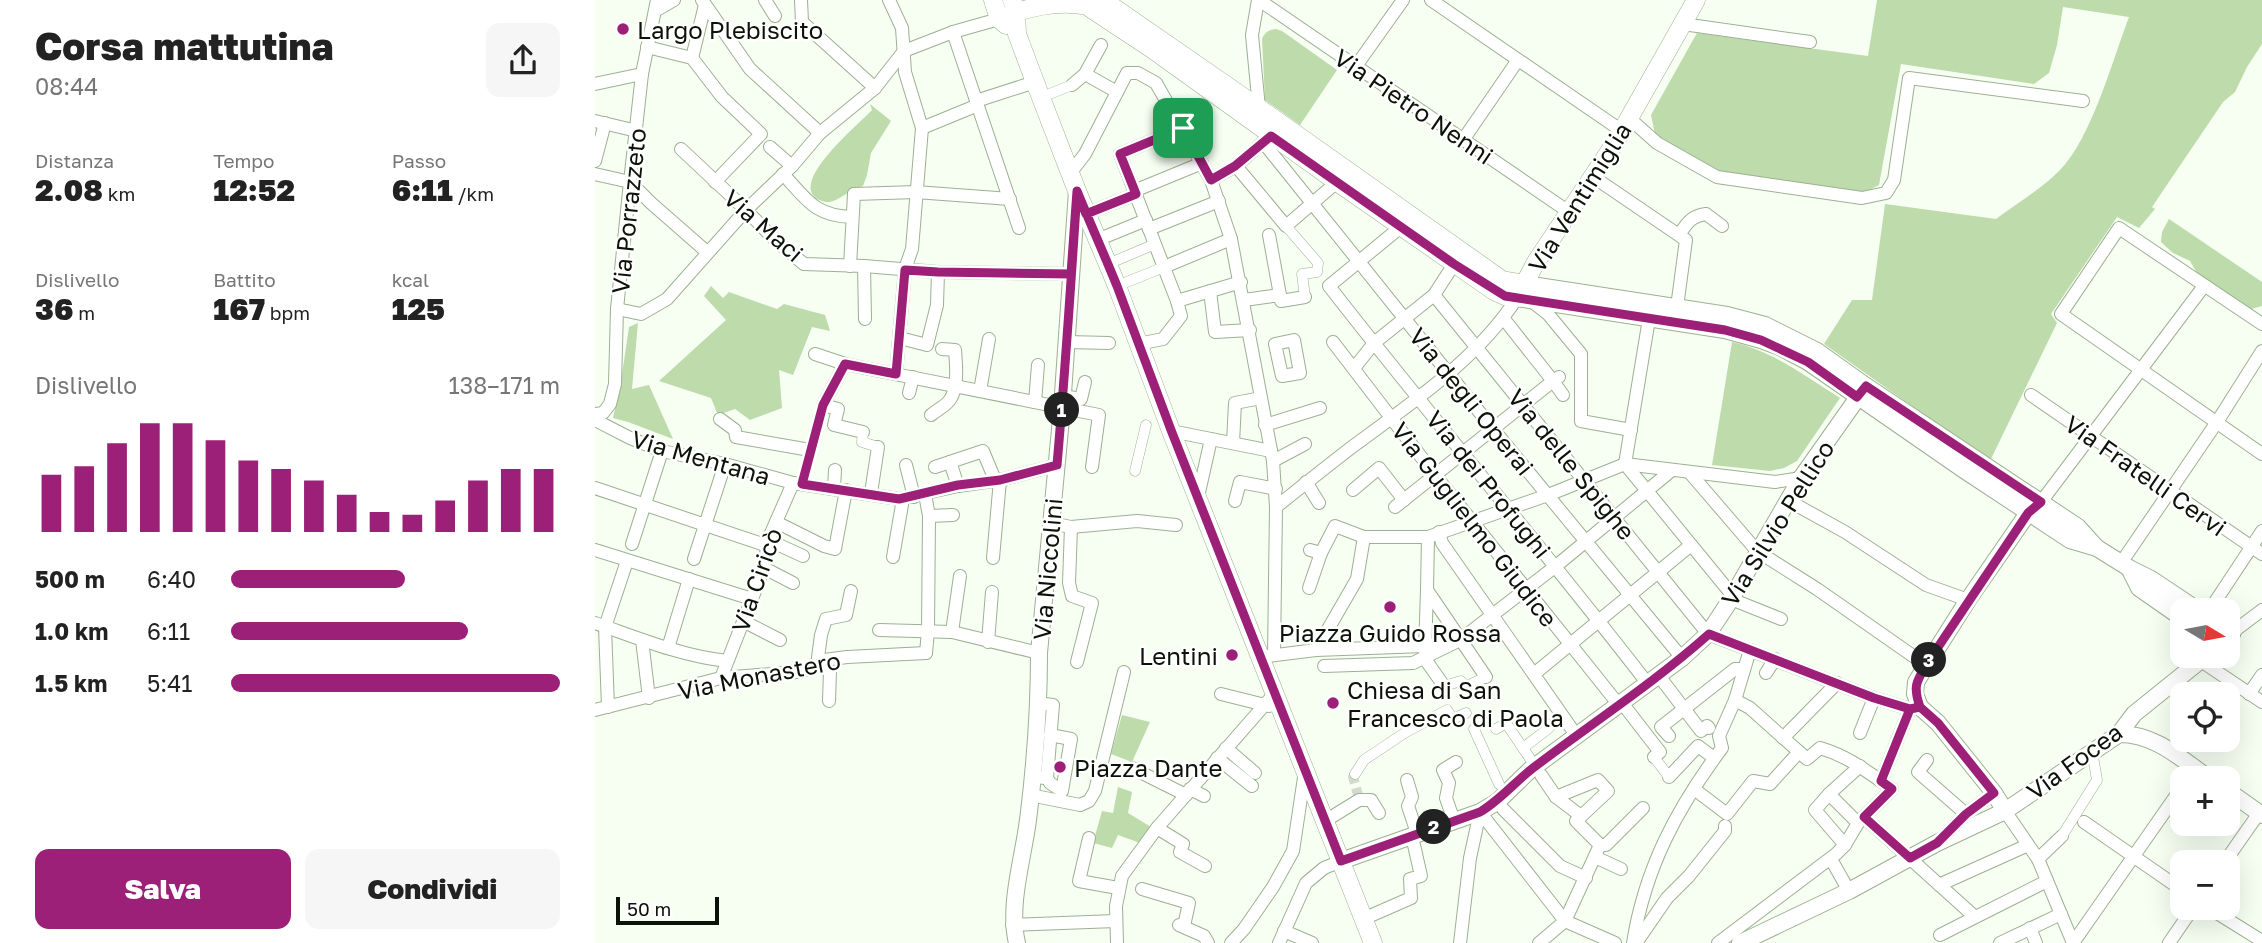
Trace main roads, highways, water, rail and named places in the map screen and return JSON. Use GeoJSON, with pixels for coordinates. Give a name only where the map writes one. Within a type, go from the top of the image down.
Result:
{"type":"FeatureCollection","features":[{"type":"Feature","properties":{"kind":"main road"},"geometry":{"type":"LineString","coordinates":[[993,0],[999,19],[1017,34],[1171,430],[1267,656],[1272,702],[1305,770],[1367,934]]}},
{"type":"Feature","properties":{"kind":"main road"},"geometry":{"type":"LineString","coordinates":[[1103,0],[1524,294]]}},
{"type":"Feature","properties":{"kind":"main road","name":"Via Ventimiglia"},"geometry":{"type":"LineString","coordinates":[[1524,294],[1536,262],[1626,124],[1696,0]]}},
{"type":"Feature","properties":{"kind":"main road"},"geometry":{"type":"LineString","coordinates":[[999,19],[1024,4],[1076,1],[1087,6],[1152,49],[1267,139],[1337,182],[1494,291],[1505,296],[1524,294]]}},
{"type":"Feature","properties":{"kind":"main road"},"geometry":{"type":"LineString","coordinates":[[1017,34],[1024,4]]}},
{"type":"Feature","properties":{"kind":"tunnel"},"geometry":{"type":"LineString","coordinates":[[1355,774],[1353,777],[1358,795]]}},
{"type":"Feature","properties":{"kind":"place","name":"Largo Plebiscito"},"geometry":{"type":"Point","coordinates":[623,29]}},
{"type":"Feature","properties":{"kind":"place","name":"Piazza Guido Rossa"},"geometry":{"type":"Point","coordinates":[1390,607]}},
{"type":"Feature","properties":{"kind":"place","name":"Lentini"},"geometry":{"type":"Point","coordinates":[1232,655]}},
{"type":"Feature","properties":{"kind":"place","name":"Chiesa di San Francesco di Paola"},"geometry":{"type":"Point","coordinates":[1333,703]}},
{"type":"Feature","properties":{"kind":"place","name":"Piazza Dante"},"geometry":{"type":"Point","coordinates":[1060,767]}}]}
